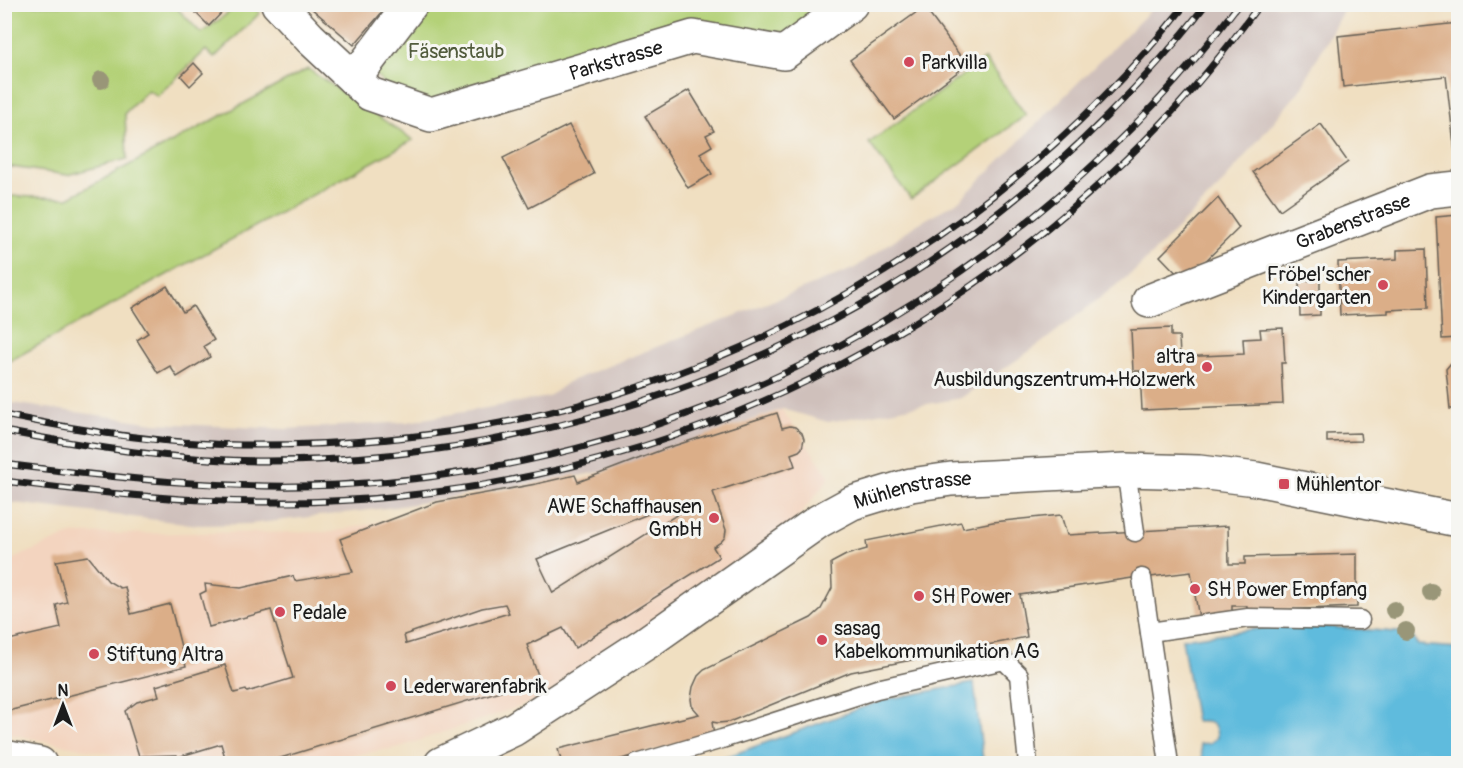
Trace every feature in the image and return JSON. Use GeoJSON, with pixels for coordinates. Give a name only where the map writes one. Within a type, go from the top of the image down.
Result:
{"type":"FeatureCollection","features":[{"type":"Feature","properties":{"kind":"main road"},"geometry":{"type":"LineString","coordinates":[[278,4],[362,87],[411,4]]}},
{"type":"Feature","properties":{"kind":"main road","name":"Parkstrasse"},"geometry":{"type":"LineString","coordinates":[[362,87],[431,115],[693,37],[784,53],[851,4]]}},
{"type":"Feature","properties":{"kind":"main road","name":"Grabenstrasse"},"geometry":{"type":"LineString","coordinates":[[1149,301],[1430,191],[1458,188]]}},
{"type":"Feature","properties":{"kind":"main road","name":"Mühlenstrasse"},"geometry":{"type":"LineString","coordinates":[[441,764],[514,729],[646,643],[819,521],[852,503],[911,485],[951,479],[1126,470],[1199,472],[1256,479],[1458,520]]}},
{"type":"Feature","properties":{"kind":"main road"},"geometry":{"type":"LineString","coordinates":[[4,757],[40,764]]}},
{"type":"Feature","properties":{"kind":"lane"},"geometry":{"type":"LineString","coordinates":[[1126,470],[1135,532]]}},
{"type":"Feature","properties":{"kind":"lane"},"geometry":{"type":"LineString","coordinates":[[1142,578],[1168,764]]}},
{"type":"Feature","properties":{"kind":"lane"},"geometry":{"type":"LineString","coordinates":[[1150,632],[1248,618],[1360,620]]}},
{"type":"Feature","properties":{"kind":"lane"},"geometry":{"type":"LineString","coordinates":[[637,764],[722,740],[877,689],[1004,660],[1019,675],[1028,764]]}},
{"type":"Feature","properties":{"kind":"shaded area"},"geometry":{"type":"Polygon","coordinates":[[[1156,5],[1346,5],[1300,90],[1222,184],[1136,270],[1040,344],[961,398],[828,422],[783,409],[601,472],[395,507],[250,524],[199,525],[5,502],[4,444],[11,403],[155,423],[286,429],[407,422],[548,397],[568,382],[855,268],[914,226],[960,200],[1156,5]]]}},
{"type":"Feature","properties":{"kind":"shaded area"},"geometry":{"type":"Polygon","coordinates":[[[782,410],[830,477],[791,526],[548,697],[400,747],[311,763],[155,763],[5,733],[4,563],[71,534],[331,532],[580,480],[782,410]]]}},
{"type":"Feature","properties":{"kind":"green space"},"geometry":{"type":"Polygon","coordinates":[[[4,5],[174,5],[201,33],[239,5],[253,5],[260,13],[214,58],[206,50],[157,96],[148,90],[125,113],[127,159],[67,175],[5,166],[4,5]]]}},
{"type":"Feature","properties":{"kind":"green space","name":"Fäsenstaub"},"geometry":{"type":"Polygon","coordinates":[[[432,5],[834,5],[784,42],[689,24],[428,108],[397,98],[375,74],[432,5]]]}},
{"type":"Feature","properties":{"kind":"green space"},"geometry":{"type":"Polygon","coordinates":[[[985,59],[1026,115],[911,199],[869,143],[985,59]]]}},
{"type":"Feature","properties":{"kind":"green space"},"geometry":{"type":"Polygon","coordinates":[[[308,69],[413,140],[4,364],[4,194],[7,196],[68,198],[308,69]]]}},
{"type":"Feature","properties":{"kind":"water"},"geometry":{"type":"Polygon","coordinates":[[[1317,626],[1410,633],[1418,645],[1458,648],[1458,763],[1203,763],[1200,744],[1210,743],[1217,738],[1217,733],[1212,724],[1196,722],[1182,639],[1270,627],[1317,626]]]}},
{"type":"Feature","properties":{"kind":"water"},"geometry":{"type":"Polygon","coordinates":[[[974,683],[983,760],[973,763],[701,763],[729,756],[883,700],[974,683]]]}},
{"type":"Feature","properties":{"kind":"building"},"geometry":{"type":"Polygon","coordinates":[[[187,4],[230,4],[209,26],[187,4]]]}},
{"type":"Feature","properties":{"kind":"building"},"geometry":{"type":"Polygon","coordinates":[[[312,4],[389,4],[354,45],[310,7],[312,4]]]}},
{"type":"Feature","properties":{"kind":"building","name":"Parkvilla"},"geometry":{"type":"Polygon","coordinates":[[[924,7],[967,65],[894,119],[850,60],[924,7]]]}},
{"type":"Feature","properties":{"kind":"building"},"geometry":{"type":"Polygon","coordinates":[[[1458,23],[1458,152],[1455,153],[1446,76],[1343,87],[1338,36],[1458,23]]]}},
{"type":"Feature","properties":{"kind":"building"},"geometry":{"type":"Polygon","coordinates":[[[194,63],[203,73],[190,86],[181,76],[194,63]]]}},
{"type":"Feature","properties":{"kind":"building"},"geometry":{"type":"Polygon","coordinates":[[[689,90],[714,131],[706,135],[712,146],[700,153],[712,174],[688,188],[645,116],[689,90]]]}},
{"type":"Feature","properties":{"kind":"building"},"geometry":{"type":"Polygon","coordinates":[[[1321,124],[1348,162],[1280,210],[1253,172],[1321,124]]]}},
{"type":"Feature","properties":{"kind":"building"},"geometry":{"type":"Polygon","coordinates":[[[569,125],[594,174],[529,208],[503,158],[569,125]]]}},
{"type":"Feature","properties":{"kind":"building"},"geometry":{"type":"Polygon","coordinates":[[[1218,198],[1239,228],[1188,278],[1182,279],[1160,256],[1218,198]]]}},
{"type":"Feature","properties":{"kind":"building"},"geometry":{"type":"Polygon","coordinates":[[[1458,215],[1458,338],[1442,339],[1436,217],[1458,215]]]}},
{"type":"Feature","properties":{"kind":"building","name":"Fröbel’scher Kindergarten"},"geometry":{"type":"Polygon","coordinates":[[[1426,249],[1428,308],[1388,310],[1388,313],[1340,315],[1338,262],[1397,259],[1397,250],[1426,249]]]}},
{"type":"Feature","properties":{"kind":"building"},"geometry":{"type":"Polygon","coordinates":[[[1320,280],[1320,315],[1300,316],[1299,281],[1320,280]]]}},
{"type":"Feature","properties":{"kind":"building"},"geometry":{"type":"Polygon","coordinates":[[[167,286],[183,312],[193,306],[214,340],[204,346],[210,357],[177,377],[170,366],[158,373],[137,340],[148,333],[132,308],[167,286]]]}},
{"type":"Feature","properties":{"kind":"building","name":"altra Ausbildungszentrum+Holzwerk"},"geometry":{"type":"Polygon","coordinates":[[[1171,328],[1171,336],[1179,336],[1180,357],[1244,354],[1243,339],[1261,338],[1260,329],[1283,328],[1285,363],[1281,363],[1283,404],[1142,410],[1140,371],[1133,371],[1131,330],[1171,328]]]}},
{"type":"Feature","properties":{"kind":"building"},"geometry":{"type":"Polygon","coordinates":[[[1458,362],[1458,409],[1450,409],[1446,369],[1451,363],[1458,362]]]}},
{"type":"Feature","properties":{"kind":"building"},"geometry":{"type":"Polygon","coordinates":[[[777,413],[782,428],[795,427],[802,433],[804,439],[802,448],[791,454],[795,466],[713,492],[726,530],[725,537],[713,547],[719,557],[575,648],[563,628],[527,645],[538,675],[536,680],[261,764],[227,764],[221,744],[178,757],[177,755],[139,756],[125,711],[137,702],[159,696],[156,686],[225,665],[234,693],[246,690],[247,692],[293,678],[271,610],[209,627],[200,594],[206,591],[205,584],[241,588],[293,576],[295,581],[353,572],[340,539],[437,502],[575,475],[578,482],[664,449],[777,413]],[[680,501],[537,559],[553,593],[683,511],[680,501]],[[505,604],[482,608],[404,635],[406,644],[509,613],[505,604]]]}},
{"type":"Feature","properties":{"kind":"building"},"geometry":{"type":"Polygon","coordinates":[[[1360,433],[1361,441],[1327,442],[1327,434],[1360,433]]]}},
{"type":"Feature","properties":{"kind":"building"},"geometry":{"type":"Polygon","coordinates":[[[1061,515],[1067,535],[1228,526],[1229,564],[1245,564],[1245,557],[1357,554],[1357,607],[1247,611],[1247,606],[1232,606],[1232,614],[1199,618],[1191,572],[1132,578],[1020,595],[1027,637],[851,672],[729,722],[712,722],[714,735],[602,764],[562,764],[558,749],[699,714],[692,706],[691,699],[698,676],[704,670],[811,618],[821,609],[832,588],[831,563],[846,555],[867,549],[866,541],[961,522],[963,528],[993,522],[1061,515]]]}},
{"type":"Feature","properties":{"kind":"building","name":"Stiftung Altra"},"geometry":{"type":"Polygon","coordinates":[[[88,556],[108,581],[120,588],[125,587],[131,614],[170,604],[186,666],[4,712],[4,641],[61,628],[56,605],[67,602],[56,561],[88,556]]]}},
{"type":"Feature","properties":{"kind":"railway"},"geometry":{"type":"LineString","coordinates":[[4,415],[92,431],[211,444],[309,444],[377,440],[511,421],[609,396],[704,363],[796,321],[885,271],[968,214],[1047,151],[1120,80],[1186,4]]}},
{"type":"Feature","properties":{"kind":"railway"},"geometry":{"type":"LineString","coordinates":[[4,431],[102,448],[167,456],[266,461],[383,455],[499,439],[612,411],[721,372],[826,324],[926,264],[1020,195],[1107,116],[1171,48],[1206,4]]}},
{"type":"Feature","properties":{"kind":"railway"},"geometry":{"type":"LineString","coordinates":[[4,464],[171,482],[255,486],[338,485],[470,471],[599,442],[723,400],[842,344],[954,276],[1058,196],[1153,105],[1239,4]]}},
{"type":"Feature","properties":{"kind":"railway"},"geometry":{"type":"LineString","coordinates":[[4,481],[153,497],[253,502],[303,502],[402,496],[509,480],[614,455],[715,421],[814,378],[908,326],[998,267],[1082,199],[1160,125],[1212,66],[1260,4]]}},
{"type":"Feature","properties":{"kind":"place","name":"Parkvilla"},"geometry":{"type":"Point","coordinates":[909,62]}},
{"type":"Feature","properties":{"kind":"place","name":"Fröbel’scher Kindergarten"},"geometry":{"type":"Point","coordinates":[1383,285]}},
{"type":"Feature","properties":{"kind":"place","name":"altra Ausbildungszentrum+Holzwerk"},"geometry":{"type":"Point","coordinates":[1207,367]}},
{"type":"Feature","properties":{"kind":"place","name":"Mühlentor"},"geometry":{"type":"Point","coordinates":[1284,484]}},
{"type":"Feature","properties":{"kind":"place","name":"AWE Schaffhausen GmbH"},"geometry":{"type":"Point","coordinates":[714,518]}},
{"type":"Feature","properties":{"kind":"place","name":"SH Power Empfang"},"geometry":{"type":"Point","coordinates":[1195,589]}},
{"type":"Feature","properties":{"kind":"place","name":"SH Power"},"geometry":{"type":"Point","coordinates":[919,596]}},
{"type":"Feature","properties":{"kind":"place","name":"Pedale"},"geometry":{"type":"Point","coordinates":[280,612]}},
{"type":"Feature","properties":{"kind":"place","name":"sasag Kabelkommunikation AG"},"geometry":{"type":"Point","coordinates":[822,640]}},
{"type":"Feature","properties":{"kind":"place","name":"Stiftung Altra"},"geometry":{"type":"Point","coordinates":[94,654]}},
{"type":"Feature","properties":{"kind":"place","name":"Lederwarenfabrik"},"geometry":{"type":"Point","coordinates":[391,686]}}]}
